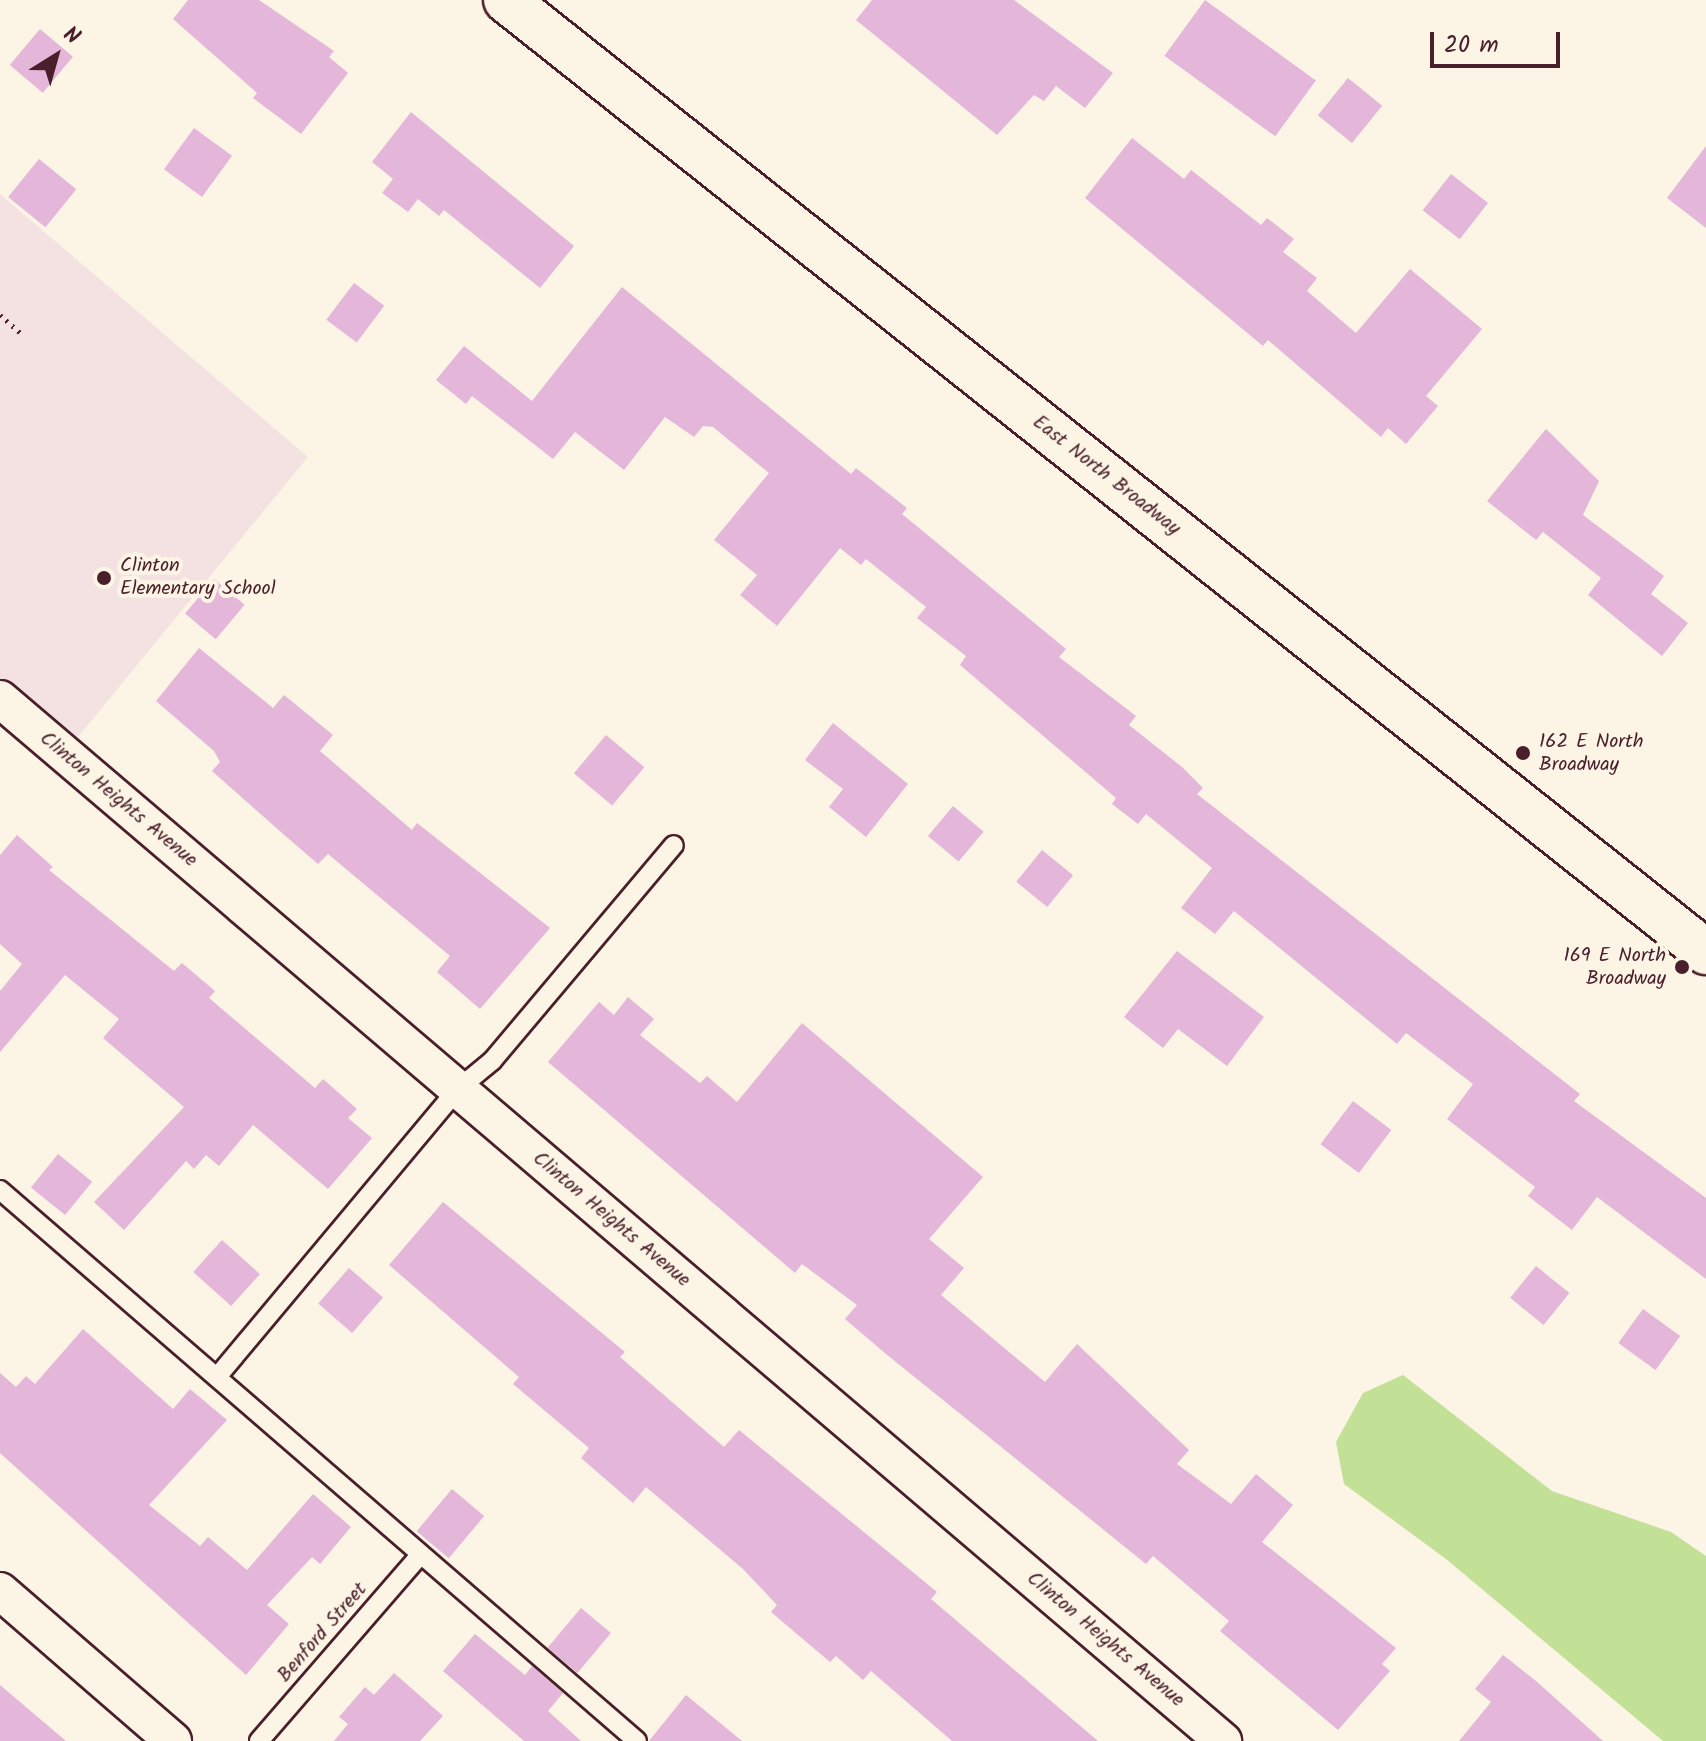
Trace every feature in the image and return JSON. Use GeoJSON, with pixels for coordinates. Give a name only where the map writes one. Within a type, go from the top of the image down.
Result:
{"type":"FeatureCollection","features":[{"type":"Feature","properties":{"kind":"main road","name":"East North Broadway"},"geometry":{"type":"LineString","coordinates":[[506,0],[1706,952]]}},
{"type":"Feature","properties":{"kind":"street","name":"Clinton Heights Avenue"},"geometry":{"type":"LineString","coordinates":[[0,699],[1223,1741]]}},
{"type":"Feature","properties":{"kind":"street"},"geometry":{"type":"LineString","coordinates":[[0,1591],[173,1741]]}},
{"type":"Feature","properties":{"kind":"lane"},"geometry":{"type":"LineString","coordinates":[[217,1377],[458,1089],[492,1061],[674,845]]}},
{"type":"Feature","properties":{"kind":"lane"},"geometry":{"type":"LineString","coordinates":[[0,1190],[637,1741]]}},
{"type":"Feature","properties":{"kind":"lane","name":"Benford Street"},"geometry":{"type":"LineString","coordinates":[[259,1741],[421,1554]]}},
{"type":"Feature","properties":{"kind":"path"},"geometry":{"type":"LineString","coordinates":[[0,315],[22,334]]}},
{"type":"Feature","properties":{"kind":"shaded area","name":"Clinton Elementary School"},"geometry":{"type":"Polygon","coordinates":[[[0,194],[308,457],[64,754],[0,699],[0,194]]]}},
{"type":"Feature","properties":{"kind":"green space"},"geometry":{"type":"Polygon","coordinates":[[[1403,1375],[1552,1491],[1671,1532],[1706,1556],[1706,1741],[1663,1741],[1446,1559],[1344,1484],[1336,1442],[1363,1393],[1403,1375]]]}},
{"type":"Feature","properties":{"kind":"building"},"geometry":{"type":"Polygon","coordinates":[[[188,0],[259,0],[334,51],[329,57],[348,73],[301,134],[253,98],[257,93],[173,19],[188,0]]]}},
{"type":"Feature","properties":{"kind":"building"},"geometry":{"type":"Polygon","coordinates":[[[872,0],[1014,0],[1113,73],[1085,108],[1056,86],[1044,101],[1034,95],[997,135],[856,20],[872,0]]]}},
{"type":"Feature","properties":{"kind":"building"},"geometry":{"type":"Polygon","coordinates":[[[1205,0],[1316,81],[1275,136],[1164,56],[1205,0]]]}},
{"type":"Feature","properties":{"kind":"building"},"geometry":{"type":"Polygon","coordinates":[[[40,29],[73,57],[43,93],[10,65],[40,29]]]}},
{"type":"Feature","properties":{"kind":"building"},"geometry":{"type":"Polygon","coordinates":[[[1348,78],[1382,106],[1352,143],[1318,115],[1348,78]]]}},
{"type":"Feature","properties":{"kind":"building"},"geometry":{"type":"Polygon","coordinates":[[[411,112],[574,246],[540,288],[444,210],[439,216],[418,199],[408,212],[382,193],[393,179],[372,162],[411,112]]]}},
{"type":"Feature","properties":{"kind":"building"},"geometry":{"type":"Polygon","coordinates":[[[194,128],[232,156],[202,197],[164,169],[194,128]]]}},
{"type":"Feature","properties":{"kind":"building"},"geometry":{"type":"Polygon","coordinates":[[[1132,138],[1184,179],[1191,170],[1261,225],[1267,218],[1294,239],[1283,252],[1317,278],[1307,291],[1356,333],[1410,269],[1482,329],[1426,396],[1438,406],[1406,444],[1388,428],[1381,437],[1268,340],[1263,346],[1085,198],[1132,138]]]}},
{"type":"Feature","properties":{"kind":"building"},"geometry":{"type":"Polygon","coordinates":[[[1706,146],[1706,228],[1667,198],[1706,146]]]}},
{"type":"Feature","properties":{"kind":"building"},"geometry":{"type":"Polygon","coordinates":[[[39,159],[76,189],[45,227],[8,197],[39,159]]]}},
{"type":"Feature","properties":{"kind":"building"},"geometry":{"type":"Polygon","coordinates":[[[1451,174],[1488,203],[1460,239],[1423,210],[1451,174]]]}},
{"type":"Feature","properties":{"kind":"building"},"geometry":{"type":"Polygon","coordinates":[[[354,283],[384,306],[357,343],[326,320],[354,283]]]}},
{"type":"Feature","properties":{"kind":"building"},"geometry":{"type":"Polygon","coordinates":[[[622,287],[851,474],[856,468],[907,508],[902,514],[1066,649],[1059,657],[1136,716],[1129,725],[1203,788],[1197,794],[1580,1094],[1574,1101],[1706,1198],[1706,1279],[1597,1197],[1572,1230],[1528,1196],[1535,1187],[1447,1119],[1473,1084],[1406,1033],[1397,1044],[1234,911],[1215,934],[1181,908],[1212,868],[1146,814],[1138,824],[1112,804],[1116,798],[960,665],[966,656],[917,618],[926,607],[866,559],[861,565],[840,548],[777,626],[740,595],[757,575],[714,540],[769,473],[713,427],[703,426],[694,437],[665,417],[624,470],[575,432],[553,459],[472,396],[466,404],[436,380],[464,346],[532,401],[622,287]]]}},
{"type":"Feature","properties":{"kind":"building"},"geometry":{"type":"Polygon","coordinates":[[[1546,429],[1599,481],[1583,515],[1664,576],[1651,594],[1688,623],[1662,656],[1588,595],[1601,578],[1543,532],[1536,540],[1487,501],[1546,429]]]}},
{"type":"Feature","properties":{"kind":"building"},"geometry":{"type":"Polygon","coordinates":[[[214,579],[245,605],[216,639],[185,613],[214,579]]]}},
{"type":"Feature","properties":{"kind":"building"},"geometry":{"type":"Polygon","coordinates":[[[199,648],[273,708],[284,695],[333,735],[320,751],[412,830],[417,823],[550,928],[480,1009],[437,972],[450,956],[328,854],[318,864],[282,833],[212,771],[220,762],[214,751],[156,701],[199,648]]]}},
{"type":"Feature","properties":{"kind":"building"},"geometry":{"type":"Polygon","coordinates":[[[833,723],[908,784],[866,837],[829,807],[843,789],[805,760],[833,723]]]}},
{"type":"Feature","properties":{"kind":"building"},"geometry":{"type":"Polygon","coordinates":[[[606,735],[644,767],[612,805],[574,773],[606,735]]]}},
{"type":"Feature","properties":{"kind":"building"},"geometry":{"type":"Polygon","coordinates":[[[953,806],[984,832],[959,862],[928,836],[953,806]]]}},
{"type":"Feature","properties":{"kind":"building"},"geometry":{"type":"Polygon","coordinates":[[[17,835],[53,867],[49,870],[174,971],[182,963],[215,991],[209,998],[315,1088],[323,1079],[357,1109],[348,1118],[372,1138],[328,1189],[253,1125],[219,1166],[206,1155],[194,1169],[186,1161],[124,1230],[94,1202],[184,1107],[103,1038],[119,1019],[65,975],[0,1052],[0,991],[22,964],[0,944],[0,855],[17,835]]]}},
{"type":"Feature","properties":{"kind":"building"},"geometry":{"type":"Polygon","coordinates":[[[1042,850],[1073,875],[1047,907],[1016,882],[1042,850]]]}},
{"type":"Feature","properties":{"kind":"building"},"geometry":{"type":"Polygon","coordinates":[[[1177,951],[1264,1017],[1227,1066],[1178,1029],[1163,1048],[1124,1017],[1177,951]]]}},
{"type":"Feature","properties":{"kind":"building"},"geometry":{"type":"Polygon","coordinates":[[[628,997],[654,1019],[640,1035],[700,1083],[707,1076],[737,1102],[802,1023],[983,1177],[929,1239],[964,1268],[941,1295],[1045,1382],[1077,1344],[1189,1450],[1177,1464],[1231,1504],[1256,1474],[1293,1505],[1262,1542],[1396,1648],[1382,1664],[1390,1671],[1338,1730],[1220,1631],[1229,1621],[1153,1556],[1146,1564],[845,1319],[857,1305],[802,1264],[795,1273],[548,1062],[599,1002],[614,1015],[628,997]]]}},
{"type":"Feature","properties":{"kind":"building"},"geometry":{"type":"Polygon","coordinates":[[[1353,1101],[1391,1130],[1359,1173],[1321,1144],[1353,1101]]]}},
{"type":"Feature","properties":{"kind":"building"},"geometry":{"type":"Polygon","coordinates":[[[58,1154],[92,1182],[65,1215],[31,1187],[58,1154]]]}},
{"type":"Feature","properties":{"kind":"building"},"geometry":{"type":"Polygon","coordinates":[[[443,1202],[625,1352],[620,1357],[724,1447],[739,1430],[937,1592],[931,1599],[1098,1741],[952,1741],[871,1671],[863,1680],[836,1656],[830,1662],[771,1612],[777,1605],[743,1569],[646,1487],[633,1503],[581,1458],[589,1448],[513,1384],[519,1377],[389,1265],[443,1202]]]}},
{"type":"Feature","properties":{"kind":"building"},"geometry":{"type":"Polygon","coordinates":[[[222,1240],[260,1274],[231,1306],[193,1272],[222,1240]]]}},
{"type":"Feature","properties":{"kind":"building"},"geometry":{"type":"Polygon","coordinates":[[[1536,1266],[1569,1293],[1544,1325],[1510,1298],[1536,1266]]]}},
{"type":"Feature","properties":{"kind":"building"},"geometry":{"type":"Polygon","coordinates":[[[349,1268],[383,1298],[352,1333],[318,1303],[349,1268]]]}},
{"type":"Feature","properties":{"kind":"building"},"geometry":{"type":"Polygon","coordinates":[[[1643,1309],[1680,1336],[1656,1370],[1618,1343],[1643,1309]]]}},
{"type":"Feature","properties":{"kind":"building"},"geometry":{"type":"Polygon","coordinates":[[[83,1329],[173,1409],[190,1389],[227,1420],[149,1505],[200,1546],[208,1537],[247,1570],[313,1494],[351,1527],[320,1564],[312,1557],[267,1605],[289,1624],[246,1675],[0,1453],[0,1373],[16,1387],[26,1376],[35,1384],[83,1329]]]}},
{"type":"Feature","properties":{"kind":"building"},"geometry":{"type":"Polygon","coordinates":[[[452,1489],[484,1516],[449,1558],[417,1531],[452,1489]]]}},
{"type":"Feature","properties":{"kind":"building"},"geometry":{"type":"Polygon","coordinates":[[[581,1608],[611,1633],[577,1673],[548,1648],[581,1608]]]}},
{"type":"Feature","properties":{"kind":"building"},"geometry":{"type":"Polygon","coordinates":[[[475,1634],[525,1675],[532,1666],[563,1693],[548,1711],[581,1741],[524,1741],[443,1671],[475,1634]]]}},
{"type":"Feature","properties":{"kind":"building"},"geometry":{"type":"Polygon","coordinates":[[[1503,1655],[1603,1741],[1459,1741],[1491,1702],[1475,1689],[1503,1655]]]}},
{"type":"Feature","properties":{"kind":"building"},"geometry":{"type":"Polygon","coordinates":[[[394,1673],[443,1716],[420,1741],[334,1741],[348,1724],[339,1717],[365,1687],[374,1695],[394,1673]]]}},
{"type":"Feature","properties":{"kind":"building"},"geometry":{"type":"Polygon","coordinates":[[[0,1685],[66,1741],[0,1741],[0,1685]]]}},
{"type":"Feature","properties":{"kind":"building"},"geometry":{"type":"Polygon","coordinates":[[[686,1695],[742,1741],[649,1741],[686,1695]]]}},
{"type":"Feature","properties":{"kind":"place","name":"Clinton Elementary School"},"geometry":{"type":"Point","coordinates":[104,578]}},
{"type":"Feature","properties":{"kind":"place","name":"162 E North Broadway"},"geometry":{"type":"Point","coordinates":[1523,753]}},
{"type":"Feature","properties":{"kind":"place","name":"169 E North Broadway"},"geometry":{"type":"Point","coordinates":[1682,967]}}]}
